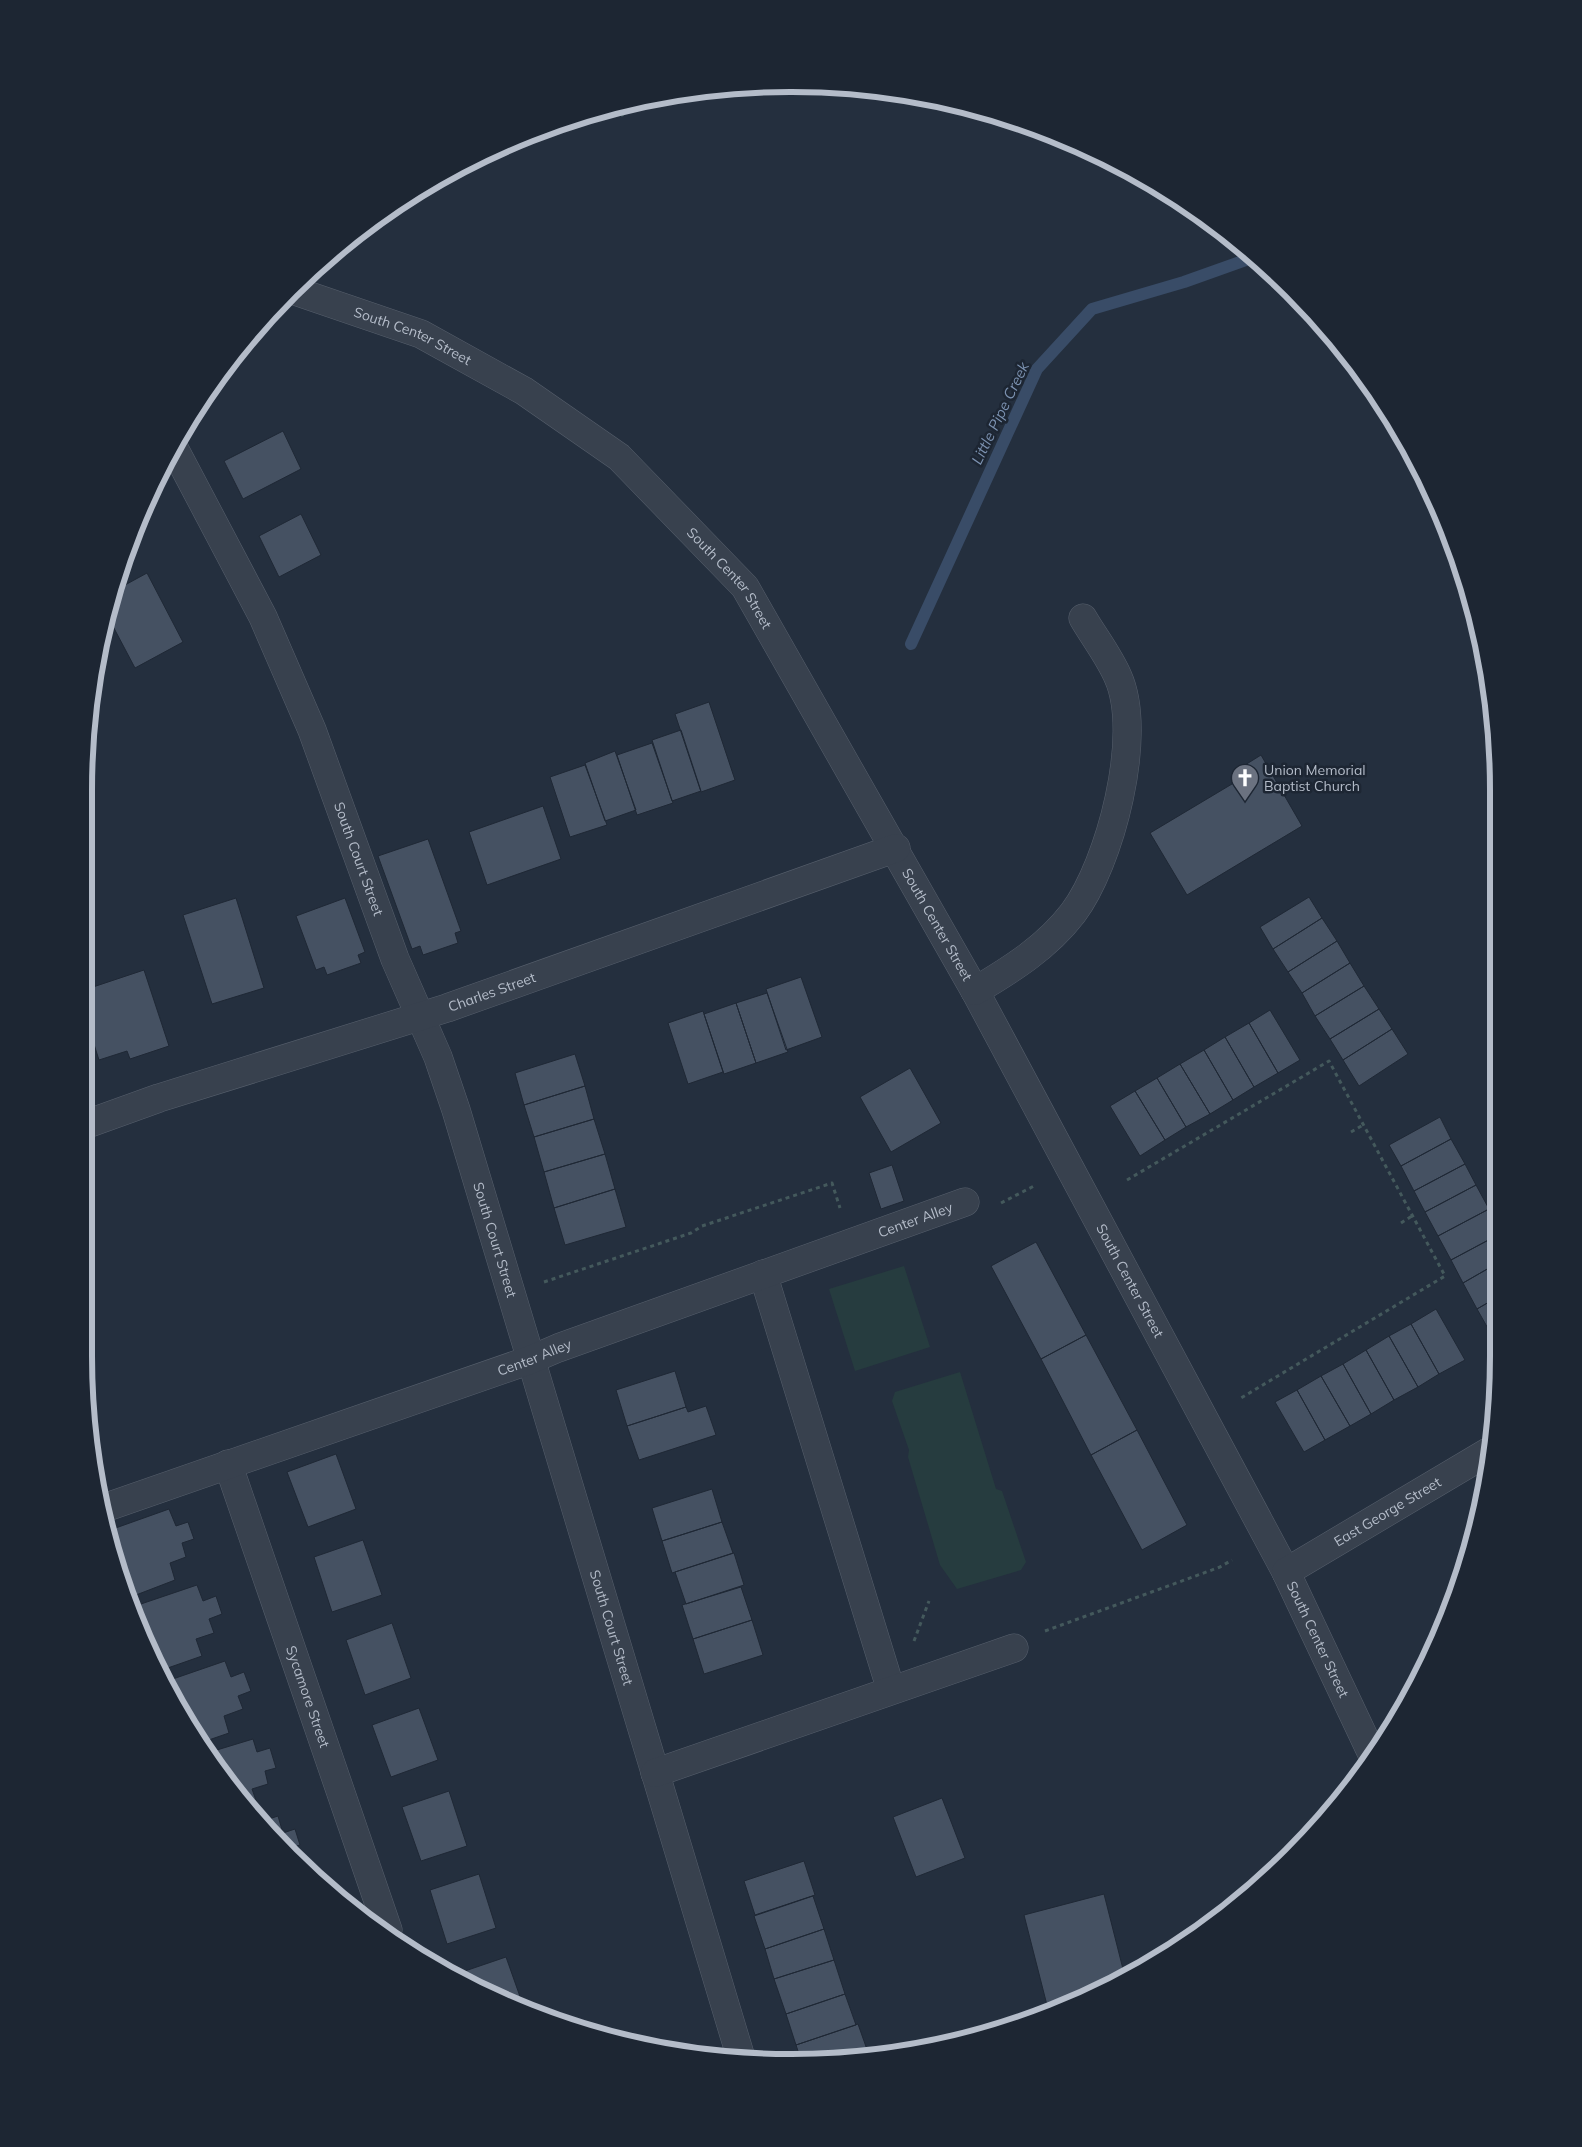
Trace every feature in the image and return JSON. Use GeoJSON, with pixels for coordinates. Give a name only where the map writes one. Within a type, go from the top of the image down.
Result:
{"type":"FeatureCollection","features":[{"type":"Feature","properties":{"kind":"street","name":"South Center Street"},"geometry":{"type":"LineString","coordinates":[[301,293],[421,334],[524,391],[619,457],[745,587],[896,848],[976,991],[1286,1572],[1369,1748]]}},
{"type":"Feature","properties":{"kind":"street","name":"South Court Street"},"geometry":{"type":"LineString","coordinates":[[178,456],[263,616],[309,721],[395,958],[438,1057],[456,1110],[739,2052]]}},
{"type":"Feature","properties":{"kind":"street"},"geometry":{"type":"LineString","coordinates":[[976,991],[1014,968],[1045,944],[1074,912],[1101,862],[1118,803],[1128,735],[1126,704],[1118,677],[1083,618]]}},
{"type":"Feature","properties":{"kind":"street","name":"Charles Street"},"geometry":{"type":"LineString","coordinates":[[92,1122],[159,1098],[421,1016],[896,848]]}},
{"type":"Feature","properties":{"kind":"street","name":"Center Alley"},"geometry":{"type":"LineString","coordinates":[[109,1506],[530,1360],[558,1348],[965,1202]]}},
{"type":"Feature","properties":{"kind":"street"},"geometry":{"type":"LineString","coordinates":[[763,1274],[891,1690]]}},
{"type":"Feature","properties":{"kind":"street","name":"East George Street"},"geometry":{"type":"LineString","coordinates":[[1286,1572],[1483,1455]]}},
{"type":"Feature","properties":{"kind":"street","name":"Sycamore Street"},"geometry":{"type":"LineString","coordinates":[[228,1464],[386,1925]]}},
{"type":"Feature","properties":{"kind":"street"},"geometry":{"type":"LineString","coordinates":[[655,1773],[1014,1648]]}},
{"type":"Feature","properties":{"kind":"path"},"geometry":{"type":"LineString","coordinates":[[1127,1180],[1329,1061],[1445,1276],[1241,1398]]}},
{"type":"Feature","properties":{"kind":"path"},"geometry":{"type":"LineString","coordinates":[[1351,1132],[1363,1125]]}},
{"type":"Feature","properties":{"kind":"path"},"geometry":{"type":"LineString","coordinates":[[538,1284],[691,1233],[702,1226],[832,1183]]}},
{"type":"Feature","properties":{"kind":"path"},"geometry":{"type":"LineString","coordinates":[[1002,1202],[1034,1186]]}},
{"type":"Feature","properties":{"kind":"path"},"geometry":{"type":"LineString","coordinates":[[1401,1222],[1412,1216]]}},
{"type":"Feature","properties":{"kind":"path"},"geometry":{"type":"LineString","coordinates":[[1014,1648],[1025,1638],[1220,1567],[1232,1560]]}},
{"type":"Feature","properties":{"kind":"path"},"geometry":{"type":"LineString","coordinates":[[913,1645],[929,1601]]}},
{"type":"Feature","properties":{"kind":"green space"},"geometry":{"type":"Polygon","coordinates":[[[904,1266],[930,1347],[855,1371],[829,1289],[904,1266]]]}},
{"type":"Feature","properties":{"kind":"green space"},"geometry":{"type":"Polygon","coordinates":[[[960,1372],[996,1489],[1002,1491],[1026,1562],[1021,1570],[957,1589],[940,1565],[908,1457],[909,1450],[892,1401],[895,1392],[960,1372]]]}},
{"type":"Feature","properties":{"kind":"building"},"geometry":{"type":"Polygon","coordinates":[[[283,431],[301,469],[243,499],[224,461],[283,431]]]}},
{"type":"Feature","properties":{"kind":"building"},"geometry":{"type":"Polygon","coordinates":[[[301,514],[321,555],[279,577],[259,536],[301,514]]]}},
{"type":"Feature","properties":{"kind":"building"},"geometry":{"type":"Polygon","coordinates":[[[147,573],[183,642],[135,668],[113,626],[124,586],[147,573]]]}},
{"type":"Feature","properties":{"kind":"building"},"geometry":{"type":"Polygon","coordinates":[[[709,702],[735,780],[701,792],[675,714],[709,702]]]}},
{"type":"Feature","properties":{"kind":"building"},"geometry":{"type":"Polygon","coordinates":[[[681,730],[701,791],[672,801],[652,740],[681,730]]]}},
{"type":"Feature","properties":{"kind":"building"},"geometry":{"type":"Polygon","coordinates":[[[652,743],[673,803],[637,815],[617,755],[652,743]]]}},
{"type":"Feature","properties":{"kind":"building"},"geometry":{"type":"Polygon","coordinates":[[[615,751],[636,810],[605,821],[585,763],[615,751]]]}},
{"type":"Feature","properties":{"kind":"building","name":"Union Memorial Baptist Church"},"geometry":{"type":"Polygon","coordinates":[[[1261,755],[1302,826],[1187,895],[1150,833],[1242,778],[1237,770],[1261,755]]]}},
{"type":"Feature","properties":{"kind":"building"},"geometry":{"type":"Polygon","coordinates":[[[585,765],[607,825],[570,837],[550,777],[585,765]]]}},
{"type":"Feature","properties":{"kind":"building"},"geometry":{"type":"Polygon","coordinates":[[[543,806],[561,859],[487,885],[469,832],[543,806]]]}},
{"type":"Feature","properties":{"kind":"building"},"geometry":{"type":"Polygon","coordinates":[[[428,839],[461,931],[455,933],[458,943],[423,955],[420,946],[412,949],[378,856],[428,839]]]}},
{"type":"Feature","properties":{"kind":"building"},"geometry":{"type":"Polygon","coordinates":[[[1309,897],[1322,918],[1273,949],[1260,927],[1309,897]]]}},
{"type":"Feature","properties":{"kind":"building"},"geometry":{"type":"Polygon","coordinates":[[[236,898],[264,988],[212,1004],[183,915],[236,898]]]}},
{"type":"Feature","properties":{"kind":"building"},"geometry":{"type":"Polygon","coordinates":[[[345,898],[365,952],[358,955],[361,963],[327,975],[324,967],[316,970],[296,916],[345,898]]]}},
{"type":"Feature","properties":{"kind":"building"},"geometry":{"type":"Polygon","coordinates":[[[1322,918],[1337,941],[1288,972],[1273,949],[1322,918]]]}},
{"type":"Feature","properties":{"kind":"building"},"geometry":{"type":"Polygon","coordinates":[[[1337,941],[1350,963],[1302,993],[1288,972],[1337,941]]]}},
{"type":"Feature","properties":{"kind":"building"},"geometry":{"type":"Polygon","coordinates":[[[1350,963],[1364,986],[1315,1016],[1302,993],[1350,963]]]}},
{"type":"Feature","properties":{"kind":"building"},"geometry":{"type":"Polygon","coordinates":[[[144,970],[169,1046],[130,1059],[127,1051],[99,1060],[92,1038],[92,987],[144,970]]]}},
{"type":"Feature","properties":{"kind":"building"},"geometry":{"type":"Polygon","coordinates":[[[801,977],[822,1037],[786,1050],[766,989],[801,977]]]}},
{"type":"Feature","properties":{"kind":"building"},"geometry":{"type":"Polygon","coordinates":[[[1364,986],[1379,1009],[1330,1039],[1315,1016],[1364,986]]]}},
{"type":"Feature","properties":{"kind":"building"},"geometry":{"type":"Polygon","coordinates":[[[767,993],[788,1052],[756,1063],[736,1003],[767,993]]]}},
{"type":"Feature","properties":{"kind":"building"},"geometry":{"type":"Polygon","coordinates":[[[736,1003],[756,1063],[724,1074],[704,1014],[736,1003]]]}},
{"type":"Feature","properties":{"kind":"building"},"geometry":{"type":"Polygon","coordinates":[[[1379,1009],[1392,1029],[1343,1060],[1330,1039],[1379,1009]]]}},
{"type":"Feature","properties":{"kind":"building"},"geometry":{"type":"Polygon","coordinates":[[[1270,1010],[1300,1060],[1278,1073],[1249,1023],[1270,1010]]]}},
{"type":"Feature","properties":{"kind":"building"},"geometry":{"type":"Polygon","coordinates":[[[703,1011],[723,1072],[688,1084],[668,1023],[703,1011]]]}},
{"type":"Feature","properties":{"kind":"building"},"geometry":{"type":"Polygon","coordinates":[[[1249,1023],[1278,1073],[1254,1087],[1225,1037],[1249,1023]]]}},
{"type":"Feature","properties":{"kind":"building"},"geometry":{"type":"Polygon","coordinates":[[[1392,1029],[1408,1054],[1359,1086],[1343,1060],[1392,1029]]]}},
{"type":"Feature","properties":{"kind":"building"},"geometry":{"type":"Polygon","coordinates":[[[1225,1037],[1254,1087],[1233,1100],[1204,1050],[1225,1037]]]}},
{"type":"Feature","properties":{"kind":"building"},"geometry":{"type":"Polygon","coordinates":[[[1204,1050],[1233,1100],[1210,1114],[1180,1064],[1204,1050]]]}},
{"type":"Feature","properties":{"kind":"building"},"geometry":{"type":"Polygon","coordinates":[[[575,1054],[585,1086],[524,1105],[515,1073],[575,1054]]]}},
{"type":"Feature","properties":{"kind":"building"},"geometry":{"type":"Polygon","coordinates":[[[1180,1064],[1210,1114],[1186,1127],[1157,1078],[1180,1064]]]}},
{"type":"Feature","properties":{"kind":"building"},"geometry":{"type":"Polygon","coordinates":[[[910,1068],[941,1123],[891,1152],[860,1097],[910,1068]]]}},
{"type":"Feature","properties":{"kind":"building"},"geometry":{"type":"Polygon","coordinates":[[[1157,1078],[1186,1127],[1165,1140],[1135,1091],[1157,1078]]]}},
{"type":"Feature","properties":{"kind":"building"},"geometry":{"type":"Polygon","coordinates":[[[585,1086],[594,1119],[534,1137],[524,1105],[585,1086]]]}},
{"type":"Feature","properties":{"kind":"building"},"geometry":{"type":"Polygon","coordinates":[[[1135,1091],[1165,1140],[1140,1156],[1110,1106],[1135,1091]]]}},
{"type":"Feature","properties":{"kind":"building"},"geometry":{"type":"Polygon","coordinates":[[[1440,1117],[1451,1139],[1401,1166],[1389,1145],[1440,1117]]]}},
{"type":"Feature","properties":{"kind":"building"},"geometry":{"type":"Polygon","coordinates":[[[594,1119],[605,1154],[544,1172],[534,1137],[594,1119]]]}},
{"type":"Feature","properties":{"kind":"building"},"geometry":{"type":"Polygon","coordinates":[[[1451,1139],[1465,1164],[1414,1191],[1401,1166],[1451,1139]]]}},
{"type":"Feature","properties":{"kind":"building"},"geometry":{"type":"Polygon","coordinates":[[[605,1154],[615,1189],[554,1208],[544,1172],[605,1154]]]}},
{"type":"Feature","properties":{"kind":"building"},"geometry":{"type":"Polygon","coordinates":[[[1465,1164],[1476,1185],[1425,1212],[1414,1191],[1465,1164]]]}},
{"type":"Feature","properties":{"kind":"building"},"geometry":{"type":"Polygon","coordinates":[[[892,1165],[904,1201],[881,1209],[869,1173],[892,1165]]]}},
{"type":"Feature","properties":{"kind":"building"},"geometry":{"type":"Polygon","coordinates":[[[1476,1185],[1489,1209],[1438,1236],[1425,1212],[1476,1185]]]}},
{"type":"Feature","properties":{"kind":"building"},"geometry":{"type":"Polygon","coordinates":[[[615,1189],[626,1227],[565,1245],[554,1208],[615,1189]]]}},
{"type":"Feature","properties":{"kind":"building"},"geometry":{"type":"Polygon","coordinates":[[[1489,1209],[1490,1211],[1490,1239],[1451,1260],[1438,1236],[1489,1209]]]}},
{"type":"Feature","properties":{"kind":"building"},"geometry":{"type":"Polygon","coordinates":[[[1490,1239],[1490,1267],[1463,1283],[1451,1260],[1490,1239]]]}},
{"type":"Feature","properties":{"kind":"building"},"geometry":{"type":"Polygon","coordinates":[[[1036,1242],[1086,1335],[1041,1359],[991,1266],[1036,1242]]]}},
{"type":"Feature","properties":{"kind":"building"},"geometry":{"type":"Polygon","coordinates":[[[1490,1267],[1490,1301],[1477,1309],[1463,1283],[1490,1267]]]}},
{"type":"Feature","properties":{"kind":"building"},"geometry":{"type":"Polygon","coordinates":[[[1490,1301],[1490,1332],[1477,1309],[1490,1301]]]}},
{"type":"Feature","properties":{"kind":"building"},"geometry":{"type":"Polygon","coordinates":[[[1436,1309],[1465,1360],[1439,1374],[1411,1324],[1436,1309]]]}},
{"type":"Feature","properties":{"kind":"building"},"geometry":{"type":"Polygon","coordinates":[[[1411,1324],[1439,1374],[1418,1387],[1389,1336],[1411,1324]]]}},
{"type":"Feature","properties":{"kind":"building"},"geometry":{"type":"Polygon","coordinates":[[[1086,1335],[1137,1430],[1091,1455],[1041,1359],[1086,1335]]]}},
{"type":"Feature","properties":{"kind":"building"},"geometry":{"type":"Polygon","coordinates":[[[1389,1336],[1418,1387],[1394,1400],[1366,1350],[1389,1336]]]}},
{"type":"Feature","properties":{"kind":"building"},"geometry":{"type":"Polygon","coordinates":[[[1366,1350],[1394,1400],[1371,1414],[1343,1364],[1366,1350]]]}},
{"type":"Feature","properties":{"kind":"building"},"geometry":{"type":"Polygon","coordinates":[[[1343,1364],[1371,1414],[1350,1426],[1321,1376],[1343,1364]]]}},
{"type":"Feature","properties":{"kind":"building"},"geometry":{"type":"Polygon","coordinates":[[[675,1371],[686,1407],[627,1426],[616,1390],[675,1371]]]}},
{"type":"Feature","properties":{"kind":"building"},"geometry":{"type":"Polygon","coordinates":[[[1321,1376],[1350,1426],[1325,1440],[1297,1390],[1321,1376]]]}},
{"type":"Feature","properties":{"kind":"building"},"geometry":{"type":"Polygon","coordinates":[[[1297,1390],[1325,1440],[1304,1452],[1275,1402],[1297,1390]]]}},
{"type":"Feature","properties":{"kind":"building"},"geometry":{"type":"Polygon","coordinates":[[[706,1406],[716,1435],[639,1460],[627,1426],[686,1407],[688,1412],[706,1406]]]}},
{"type":"Feature","properties":{"kind":"building"},"geometry":{"type":"Polygon","coordinates":[[[1137,1430],[1187,1525],[1142,1550],[1091,1455],[1137,1430]]]}},
{"type":"Feature","properties":{"kind":"building"},"geometry":{"type":"Polygon","coordinates":[[[336,1454],[356,1509],[308,1527],[287,1472],[336,1454]]]}},
{"type":"Feature","properties":{"kind":"building"},"geometry":{"type":"Polygon","coordinates":[[[712,1489],[722,1522],[662,1541],[652,1508],[712,1489]]]}},
{"type":"Feature","properties":{"kind":"building"},"geometry":{"type":"Polygon","coordinates":[[[169,1509],[176,1526],[188,1522],[194,1539],[182,1543],[186,1557],[170,1563],[175,1580],[136,1595],[114,1529],[169,1509]]]}},
{"type":"Feature","properties":{"kind":"building"},"geometry":{"type":"Polygon","coordinates":[[[722,1522],[733,1553],[672,1573],[662,1541],[722,1522]]]}},
{"type":"Feature","properties":{"kind":"building"},"geometry":{"type":"Polygon","coordinates":[[[363,1540],[382,1595],[332,1612],[314,1557],[363,1540]]]}},
{"type":"Feature","properties":{"kind":"building"},"geometry":{"type":"Polygon","coordinates":[[[734,1553],[744,1585],[686,1604],[675,1572],[734,1553]]]}},
{"type":"Feature","properties":{"kind":"building"},"geometry":{"type":"Polygon","coordinates":[[[197,1585],[203,1601],[216,1596],[222,1614],[209,1619],[214,1633],[196,1639],[202,1656],[167,1668],[139,1605],[197,1585]]]}},
{"type":"Feature","properties":{"kind":"building"},"geometry":{"type":"Polygon","coordinates":[[[741,1587],[752,1620],[693,1639],[682,1605],[741,1587]]]}},
{"type":"Feature","properties":{"kind":"building"},"geometry":{"type":"Polygon","coordinates":[[[752,1620],[763,1655],[704,1674],[693,1639],[752,1620]]]}},
{"type":"Feature","properties":{"kind":"building"},"geometry":{"type":"Polygon","coordinates":[[[392,1623],[411,1678],[365,1695],[346,1640],[392,1623]]]}},
{"type":"Feature","properties":{"kind":"building"},"geometry":{"type":"Polygon","coordinates":[[[225,1661],[231,1677],[244,1672],[251,1691],[238,1696],[243,1709],[224,1716],[229,1733],[208,1740],[172,1679],[225,1661]]]}},
{"type":"Feature","properties":{"kind":"building"},"geometry":{"type":"Polygon","coordinates":[[[419,1708],[438,1760],[391,1777],[372,1725],[419,1708]]]}},
{"type":"Feature","properties":{"kind":"building"},"geometry":{"type":"Polygon","coordinates":[[[253,1739],[257,1752],[270,1748],[276,1768],[265,1771],[268,1784],[252,1789],[258,1806],[237,1781],[215,1751],[253,1739]]]}},
{"type":"Feature","properties":{"kind":"building"},"geometry":{"type":"Polygon","coordinates":[[[449,1791],[467,1846],[421,1861],[402,1807],[449,1791]]]}},
{"type":"Feature","properties":{"kind":"building"},"geometry":{"type":"Polygon","coordinates":[[[942,1798],[965,1858],[916,1877],[893,1817],[942,1798]]]}},
{"type":"Feature","properties":{"kind":"building"},"geometry":{"type":"Polygon","coordinates":[[[278,1816],[283,1833],[295,1829],[300,1845],[294,1847],[268,1819],[278,1816]]]}},
{"type":"Feature","properties":{"kind":"building"},"geometry":{"type":"Polygon","coordinates":[[[804,1861],[815,1895],[755,1915],[744,1881],[804,1861]]]}},
{"type":"Feature","properties":{"kind":"building"},"geometry":{"type":"Polygon","coordinates":[[[479,1874],[496,1928],[447,1944],[430,1890],[479,1874]]]}},
{"type":"Feature","properties":{"kind":"building"},"geometry":{"type":"Polygon","coordinates":[[[1104,1894],[1123,1970],[1047,2005],[1024,1915],[1104,1894]]]}},
{"type":"Feature","properties":{"kind":"building"},"geometry":{"type":"Polygon","coordinates":[[[813,1896],[824,1929],[765,1949],[754,1916],[813,1896]]]}},
{"type":"Feature","properties":{"kind":"building"},"geometry":{"type":"Polygon","coordinates":[[[824,1929],[834,1960],[774,1979],[765,1949],[824,1929]]]}},
{"type":"Feature","properties":{"kind":"building"},"geometry":{"type":"Polygon","coordinates":[[[506,1957],[521,2000],[482,1982],[463,1972],[506,1957]]]}},
{"type":"Feature","properties":{"kind":"building"},"geometry":{"type":"Polygon","coordinates":[[[834,1960],[845,1994],[786,2014],[774,1979],[834,1960]]]}},
{"type":"Feature","properties":{"kind":"building"},"geometry":{"type":"Polygon","coordinates":[[[845,1994],[856,2025],[796,2045],[786,2014],[845,1994]]]}},
{"type":"Feature","properties":{"kind":"building"},"geometry":{"type":"Polygon","coordinates":[[[858,2024],[867,2050],[799,2054],[796,2045],[858,2024]]]}},
{"type":"Feature","properties":{"kind":"waterway","name":"Little Pipe Creek"},"geometry":{"type":"LineString","coordinates":[[911,644],[1037,369],[1092,309],[1184,282],[1245,260]]}},
{"type":"Feature","properties":{"kind":"place","name":"Union Memorial Baptist Church"},"geometry":{"type":"Point","coordinates":[1245,802]}}]}
